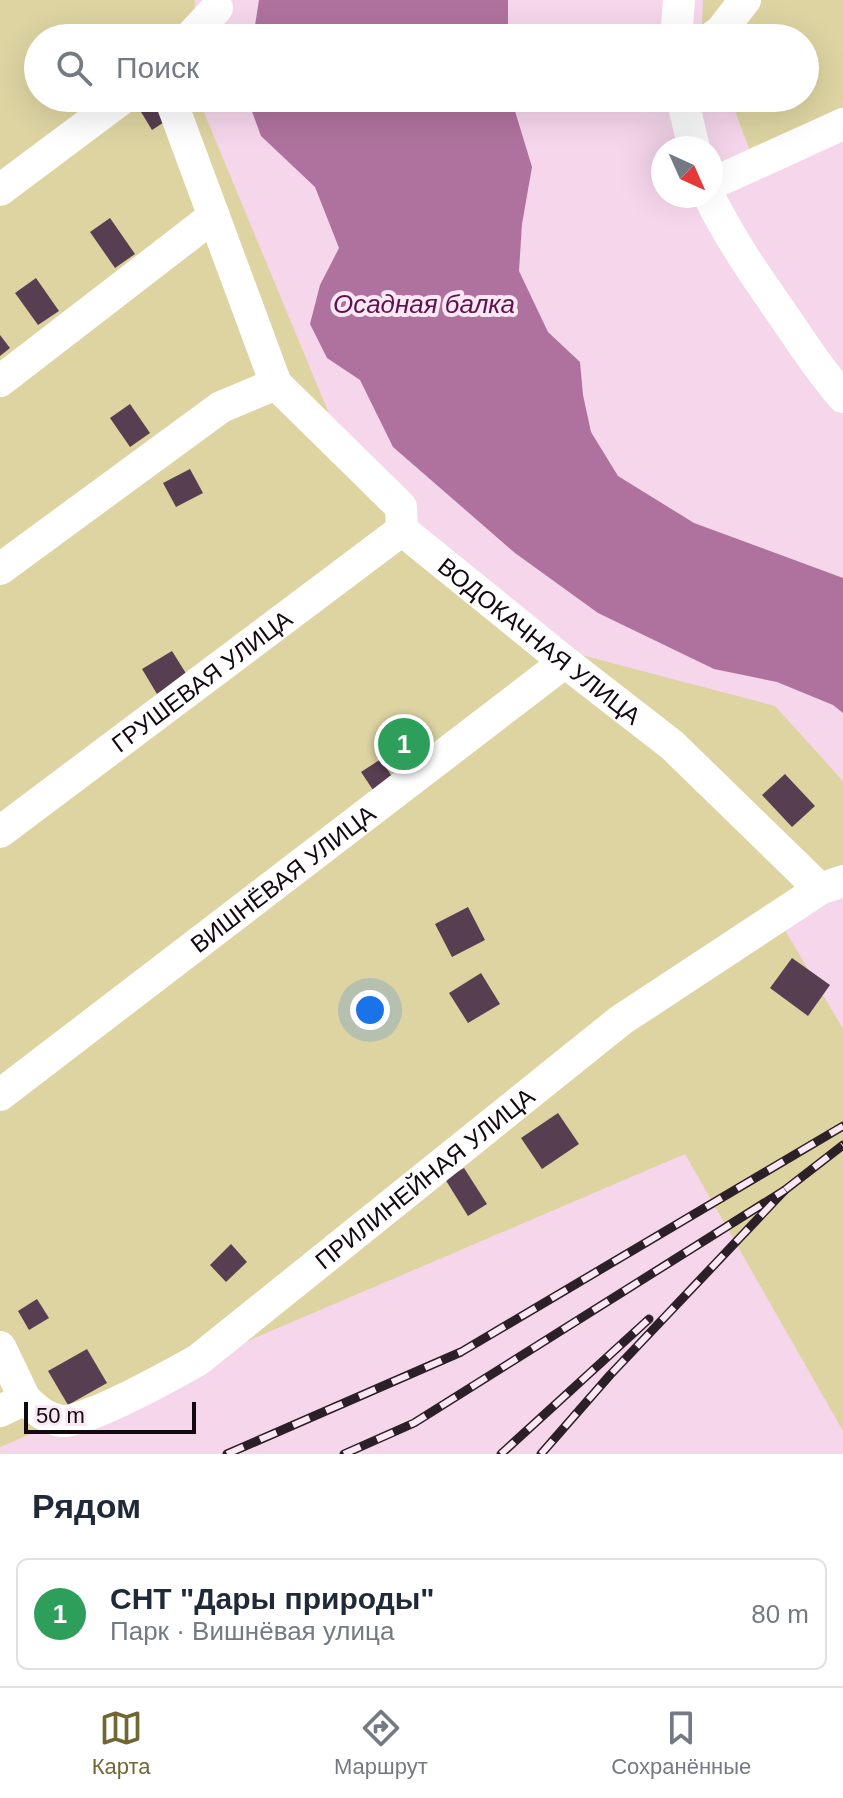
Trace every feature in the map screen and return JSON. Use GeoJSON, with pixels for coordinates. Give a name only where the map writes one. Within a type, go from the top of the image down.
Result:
{"type":"FeatureCollection","features":[{"type":"Feature","properties":{"kind":"street"},"geometry":{"type":"LineString","coordinates":[[726,24],[745,0]]}},
{"type":"Feature","properties":{"kind":"street"},"geometry":{"type":"LineString","coordinates":[[202,24],[217,8]]}},
{"type":"Feature","properties":{"kind":"street"},"geometry":{"type":"LineString","coordinates":[[0,190],[104,112]]}},
{"type":"Feature","properties":{"kind":"street"},"geometry":{"type":"LineString","coordinates":[[175,112],[276,384],[401,507],[402,530]]}},
{"type":"Feature","properties":{"kind":"street"},"geometry":{"type":"LineString","coordinates":[[685,112],[691,136]]}},
{"type":"Feature","properties":{"kind":"street"},"geometry":{"type":"LineString","coordinates":[[723,179],[843,124]]}},
{"type":"Feature","properties":{"kind":"street"},"geometry":{"type":"LineString","coordinates":[[715,208],[761,283],[843,397]]}},
{"type":"Feature","properties":{"kind":"street"},"geometry":{"type":"LineString","coordinates":[[0,381],[214,216]]}},
{"type":"Feature","properties":{"kind":"street"},"geometry":{"type":"LineString","coordinates":[[0,569],[221,407],[276,384]]}},
{"type":"Feature","properties":{"kind":"street","name":"ВОДОКАЧНАЯ УЛИЦА"},"geometry":{"type":"LineString","coordinates":[[402,530],[672,745],[832,885]]}},
{"type":"Feature","properties":{"kind":"street","name":"ГРУШЕВАЯ УЛИЦА"},"geometry":{"type":"LineString","coordinates":[[0,832],[402,530]]}},
{"type":"Feature","properties":{"kind":"street","name":"ВИШНЁВАЯ УЛИЦА"},"geometry":{"type":"LineString","coordinates":[[0,1095],[565,662]]}},
{"type":"Feature","properties":{"kind":"street","name":"ПРИЛИНЕЙНАЯ УЛИЦА"},"geometry":{"type":"LineString","coordinates":[[12,1405],[65,1422],[128,1397],[198,1360],[621,1020],[832,885]]}},
{"type":"Feature","properties":{"kind":"street"},"geometry":{"type":"LineString","coordinates":[[0,1347],[12,1405]]}},
{"type":"Feature","properties":{"kind":"shaded area"},"geometry":{"type":"Polygon","coordinates":[[[0,0],[195,0],[194,24],[24,24],[24,112],[204,112],[335,428],[410,525],[570,652],[775,706],[843,781],[843,869],[775,913],[843,1029],[843,1431],[685,1154],[0,1447],[0,0]]]}},
{"type":"Feature","properties":{"kind":"shaded area"},"geometry":{"type":"Polygon","coordinates":[[[703,0],[843,0],[843,112],[752,156],[735,112],[819,112],[819,24],[702,24],[703,0]]]}},
{"type":"Feature","properties":{"kind":"water"},"geometry":{"type":"Polygon","coordinates":[[[259,0],[508,0],[508,24],[255,24],[259,0]]]}},
{"type":"Feature","properties":{"kind":"water","name":"Осадная балка"},"geometry":{"type":"Polygon","coordinates":[[[252,112],[515,112],[532,167],[522,224],[519,271],[548,332],[580,362],[591,432],[618,476],[694,523],[843,578],[843,713],[833,705],[777,682],[714,669],[598,613],[515,553],[393,447],[360,380],[327,358],[310,324],[320,285],[339,248],[315,187],[261,136],[252,112]]]}},
{"type":"Feature","properties":{"kind":"building"},"geometry":{"type":"Polygon","coordinates":[[[141,112],[169,112],[172,117],[152,130],[141,112]]]}},
{"type":"Feature","properties":{"kind":"building"},"geometry":{"type":"Polygon","coordinates":[[[110,218],[135,254],[115,268],[90,232],[110,218]]]}},
{"type":"Feature","properties":{"kind":"building"},"geometry":{"type":"Polygon","coordinates":[[[36,278],[59,311],[38,325],[15,293],[36,278]]]}},
{"type":"Feature","properties":{"kind":"building"},"geometry":{"type":"Polygon","coordinates":[[[0,335],[10,348],[0,356],[0,335]]]}},
{"type":"Feature","properties":{"kind":"building"},"geometry":{"type":"Polygon","coordinates":[[[130,404],[150,433],[130,447],[110,418],[130,404]]]}},
{"type":"Feature","properties":{"kind":"building"},"geometry":{"type":"Polygon","coordinates":[[[190,469],[203,493],[176,507],[163,483],[190,469]]]}},
{"type":"Feature","properties":{"kind":"building"},"geometry":{"type":"Polygon","coordinates":[[[172,651],[187,675],[157,694],[142,669],[172,651]]]}},
{"type":"Feature","properties":{"kind":"building"},"geometry":{"type":"Polygon","coordinates":[[[381,759],[394,780],[375,793],[361,772],[381,759]]]}},
{"type":"Feature","properties":{"kind":"building"},"geometry":{"type":"Polygon","coordinates":[[[785,774],[815,806],[792,827],[762,795],[785,774]]]}},
{"type":"Feature","properties":{"kind":"building"},"geometry":{"type":"Polygon","coordinates":[[[468,907],[485,940],[452,957],[435,924],[468,907]]]}},
{"type":"Feature","properties":{"kind":"building"},"geometry":{"type":"Polygon","coordinates":[[[792,958],[830,985],[808,1016],[770,988],[792,958]]]}},
{"type":"Feature","properties":{"kind":"building"},"geometry":{"type":"Polygon","coordinates":[[[481,973],[500,1004],[468,1023],[449,993],[481,973]]]}},
{"type":"Feature","properties":{"kind":"building"},"geometry":{"type":"Polygon","coordinates":[[[558,1113],[579,1144],[542,1169],[521,1138],[558,1113]]]}},
{"type":"Feature","properties":{"kind":"building"},"geometry":{"type":"Polygon","coordinates":[[[464,1168],[487,1204],[468,1216],[445,1179],[464,1168]]]}},
{"type":"Feature","properties":{"kind":"building"},"geometry":{"type":"Polygon","coordinates":[[[231,1244],[247,1262],[226,1282],[210,1265],[231,1244]]]}},
{"type":"Feature","properties":{"kind":"building"},"geometry":{"type":"Polygon","coordinates":[[[37,1299],[49,1318],[29,1330],[18,1311],[37,1299]]]}},
{"type":"Feature","properties":{"kind":"building"},"geometry":{"type":"Polygon","coordinates":[[[87,1349],[107,1383],[68,1405],[48,1371],[87,1349]]]}},
{"type":"Feature","properties":{"kind":"railway"},"geometry":{"type":"LineString","coordinates":[[227,1454],[461,1352],[843,1126]]}},
{"type":"Feature","properties":{"kind":"railway"},"geometry":{"type":"LineString","coordinates":[[541,1454],[610,1375],[785,1190],[843,1145]]}},
{"type":"Feature","properties":{"kind":"railway"},"geometry":{"type":"LineString","coordinates":[[344,1454],[414,1423],[785,1190]]}},
{"type":"Feature","properties":{"kind":"railway"},"geometry":{"type":"LineString","coordinates":[[501,1454],[649,1319]]}},
{"type":"Feature","properties":{"kind":"place","name":"СНТ \"Дары природы\""},"geometry":{"type":"Point","coordinates":[404,744]}}]}
